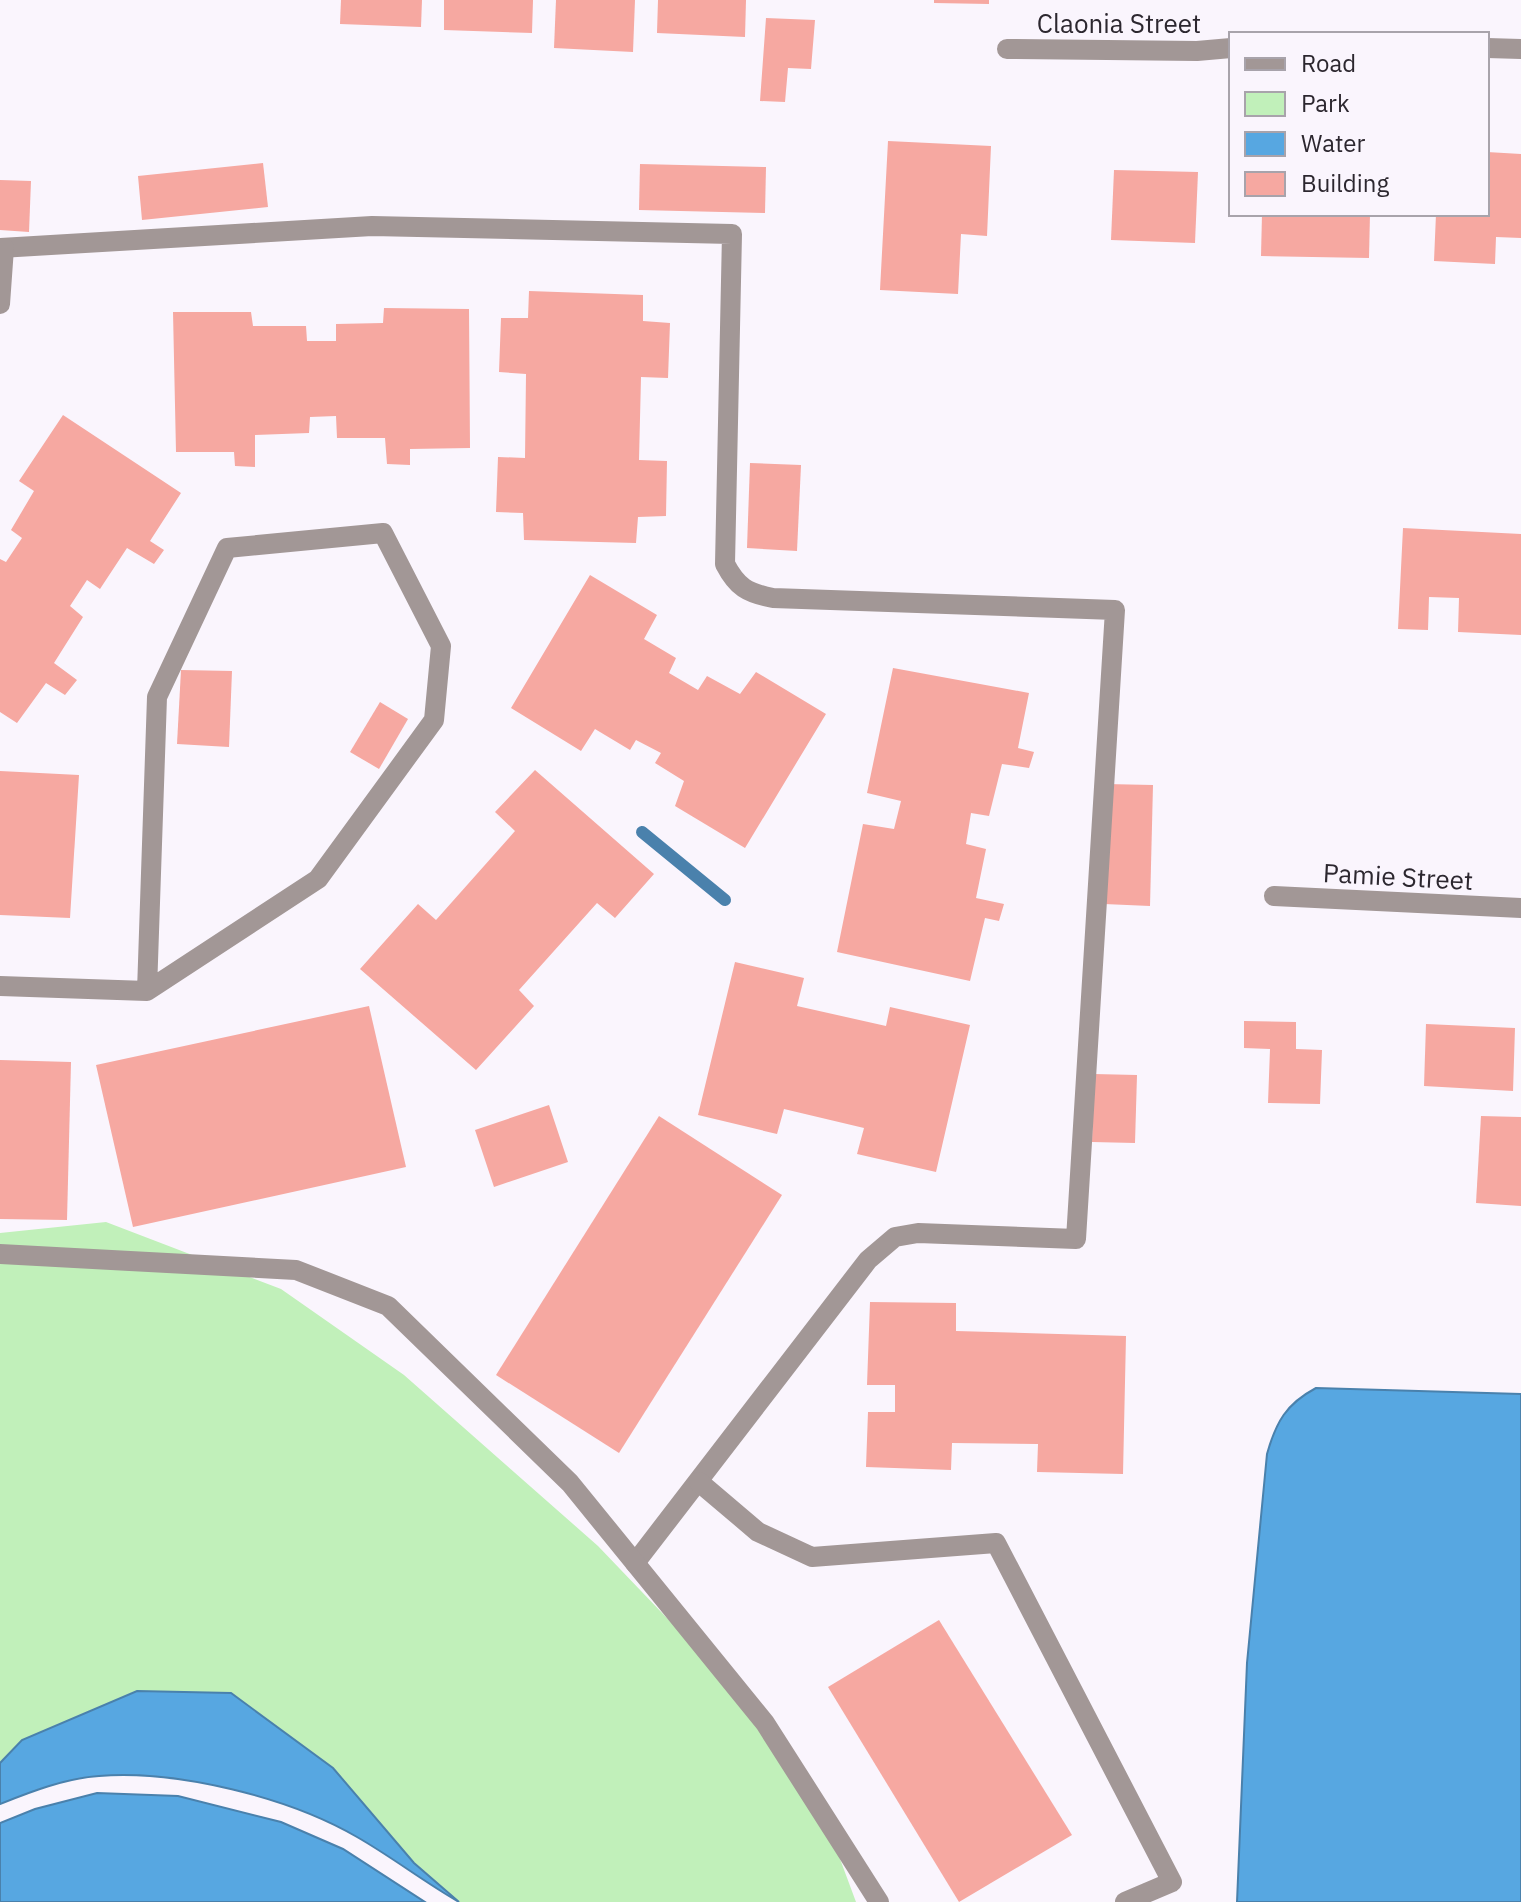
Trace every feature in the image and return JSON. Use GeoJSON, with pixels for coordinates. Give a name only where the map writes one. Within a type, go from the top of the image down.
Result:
{"type":"FeatureCollection","features":[{"type":"Feature","properties":{"kind":"street","name":"Claonia Street"},"geometry":{"type":"LineString","coordinates":[[1007,49],[1197,51],[1229,48]]}},
{"type":"Feature","properties":{"kind":"street"},"geometry":{"type":"LineString","coordinates":[[1489,48],[1521,49]]}},
{"type":"Feature","properties":{"kind":"street"},"geometry":{"type":"LineString","coordinates":[[0,304],[2,248],[372,226],[732,234],[725,564],[736,584],[751,594],[773,598],[1115,610],[1076,1239],[918,1233],[895,1237],[868,1260],[635,1563]]}},
{"type":"Feature","properties":{"kind":"street"},"geometry":{"type":"LineString","coordinates":[[0,986],[147,991],[318,879],[434,720],[441,646],[383,533],[227,548],[157,697],[147,991]]}},
{"type":"Feature","properties":{"kind":"street","name":"Pamie Street"},"geometry":{"type":"LineString","coordinates":[[1274,896],[1521,908]]}},
{"type":"Feature","properties":{"kind":"street"},"geometry":{"type":"LineString","coordinates":[[0,1254],[296,1270],[388,1306],[570,1483],[765,1723],[879,1902]]}},
{"type":"Feature","properties":{"kind":"street"},"geometry":{"type":"LineString","coordinates":[[699,1482],[758,1532],[812,1557],[996,1543],[1172,1882],[1125,1902]]}},
{"type":"Feature","properties":{"kind":"green space"},"geometry":{"type":"Polygon","coordinates":[[[106,1222],[281,1289],[404,1375],[598,1546],[730,1684],[830,1832],[856,1902],[459,1902],[414,1863],[333,1768],[22,1740],[0,1762],[0,1233],[106,1222]]]}},
{"type":"Feature","properties":{"kind":"water"},"geometry":{"type":"Polygon","coordinates":[[[1316,1388],[1521,1394],[1521,1902],[1237,1902],[1247,1663],[1267,1454],[1284,1415],[1316,1388]]]}},
{"type":"Feature","properties":{"kind":"water"},"geometry":{"type":"Polygon","coordinates":[[[137,1691],[231,1693],[333,1768],[414,1863],[459,1902],[370,1845],[329,1823],[232,1789],[163,1777],[99,1776],[36,1790],[0,1804],[0,1763],[22,1740],[137,1691]]]}},
{"type":"Feature","properties":{"kind":"water"},"geometry":{"type":"Polygon","coordinates":[[[97,1793],[178,1796],[281,1822],[343,1849],[425,1902],[0,1902],[0,1823],[35,1809],[97,1793]]]}},
{"type":"Feature","properties":{"kind":"building"},"geometry":{"type":"Polygon","coordinates":[[[341,0],[422,0],[421,27],[340,24],[341,0]]]}},
{"type":"Feature","properties":{"kind":"building"},"geometry":{"type":"Polygon","coordinates":[[[444,0],[533,0],[532,33],[444,30],[444,0]]]}},
{"type":"Feature","properties":{"kind":"building"},"geometry":{"type":"Polygon","coordinates":[[[556,0],[635,0],[633,52],[554,48],[556,0]]]}},
{"type":"Feature","properties":{"kind":"building"},"geometry":{"type":"Polygon","coordinates":[[[658,0],[746,0],[745,37],[657,33],[658,0]]]}},
{"type":"Feature","properties":{"kind":"building"},"geometry":{"type":"Polygon","coordinates":[[[934,0],[989,0],[989,4],[934,3],[934,0]]]}},
{"type":"Feature","properties":{"kind":"building"},"geometry":{"type":"Polygon","coordinates":[[[766,18],[815,20],[811,69],[788,68],[785,102],[760,101],[766,18]]]}},
{"type":"Feature","properties":{"kind":"building"},"geometry":{"type":"Polygon","coordinates":[[[888,141],[991,146],[987,236],[961,234],[958,294],[880,290],[888,141]]]}},
{"type":"Feature","properties":{"kind":"building"},"geometry":{"type":"Polygon","coordinates":[[[1489,152],[1521,154],[1521,238],[1496,237],[1495,264],[1434,261],[1436,216],[1489,216],[1489,152]]]}},
{"type":"Feature","properties":{"kind":"building"},"geometry":{"type":"Polygon","coordinates":[[[263,163],[268,207],[142,220],[138,176],[263,163]]]}},
{"type":"Feature","properties":{"kind":"building"},"geometry":{"type":"Polygon","coordinates":[[[640,164],[766,167],[765,213],[639,210],[640,164]]]}},
{"type":"Feature","properties":{"kind":"building"},"geometry":{"type":"Polygon","coordinates":[[[1114,170],[1198,172],[1195,243],[1111,240],[1114,170]]]}},
{"type":"Feature","properties":{"kind":"building"},"geometry":{"type":"Polygon","coordinates":[[[0,180],[31,181],[29,232],[0,230],[0,180]]]}},
{"type":"Feature","properties":{"kind":"building"},"geometry":{"type":"Polygon","coordinates":[[[1262,216],[1370,216],[1369,258],[1261,256],[1262,216]]]}},
{"type":"Feature","properties":{"kind":"building"},"geometry":{"type":"Polygon","coordinates":[[[529,291],[643,295],[643,321],[670,323],[668,378],[641,377],[639,460],[667,461],[666,516],[638,517],[636,543],[524,540],[523,513],[496,512],[498,457],[525,458],[526,374],[499,372],[501,318],[528,318],[529,291]]]}},
{"type":"Feature","properties":{"kind":"building"},"geometry":{"type":"Polygon","coordinates":[[[384,308],[469,309],[470,448],[410,449],[410,465],[387,464],[385,438],[337,438],[336,416],[310,417],[309,433],[255,435],[255,467],[235,466],[234,452],[176,452],[173,312],[251,312],[253,326],[306,326],[307,341],[336,341],[336,324],[383,323],[384,308]]]}},
{"type":"Feature","properties":{"kind":"building"},"geometry":{"type":"Polygon","coordinates":[[[63,415],[181,493],[150,541],[164,550],[154,564],[127,548],[100,589],[87,580],[70,606],[83,617],[54,663],[77,680],[65,695],[46,683],[17,723],[0,712],[0,559],[6,562],[22,538],[11,530],[34,491],[19,481],[63,415]]]}},
{"type":"Feature","properties":{"kind":"building"},"geometry":{"type":"Polygon","coordinates":[[[750,463],[801,465],[797,551],[747,548],[750,463]]]}},
{"type":"Feature","properties":{"kind":"building"},"geometry":{"type":"Polygon","coordinates":[[[1403,528],[1521,534],[1521,635],[1458,632],[1459,598],[1429,597],[1428,630],[1398,629],[1403,528]]]}},
{"type":"Feature","properties":{"kind":"building"},"geometry":{"type":"Polygon","coordinates":[[[590,575],[657,615],[644,639],[676,658],[669,673],[698,690],[707,676],[740,694],[756,672],[826,714],[745,848],[675,806],[684,781],[655,763],[661,753],[636,740],[630,750],[595,729],[581,751],[511,708],[590,575]]]}},
{"type":"Feature","properties":{"kind":"building"},"geometry":{"type":"Polygon","coordinates":[[[893,668],[1029,693],[1018,748],[1034,752],[1029,768],[1002,764],[989,816],[971,813],[966,844],[986,849],[976,898],[1004,904],[999,921],[985,918],[970,981],[837,952],[863,824],[894,829],[901,801],[867,793],[893,668]]]}},
{"type":"Feature","properties":{"kind":"building"},"geometry":{"type":"Polygon","coordinates":[[[181,670],[232,671],[229,747],[177,744],[181,670]]]}},
{"type":"Feature","properties":{"kind":"building"},"geometry":{"type":"Polygon","coordinates":[[[380,702],[408,719],[379,769],[350,752],[380,702]]]}},
{"type":"Feature","properties":{"kind":"building"},"geometry":{"type":"Polygon","coordinates":[[[535,770],[654,874],[615,918],[597,903],[519,990],[534,1006],[476,1070],[360,969],[418,904],[436,920],[515,831],[495,812],[535,770]]]}},
{"type":"Feature","properties":{"kind":"building"},"geometry":{"type":"Polygon","coordinates":[[[0,771],[79,775],[70,918],[0,915],[0,771]]]}},
{"type":"Feature","properties":{"kind":"building"},"geometry":{"type":"Polygon","coordinates":[[[1106,784],[1153,785],[1150,906],[1104,904],[1106,784]]]}},
{"type":"Feature","properties":{"kind":"building"},"geometry":{"type":"Polygon","coordinates":[[[735,962],[804,978],[797,1006],[886,1026],[890,1007],[970,1025],[936,1172],[857,1154],[864,1128],[784,1109],[777,1134],[698,1115],[735,962]]]}},
{"type":"Feature","properties":{"kind":"building"},"geometry":{"type":"Polygon","coordinates":[[[369,1006],[406,1167],[133,1227],[96,1065],[369,1006]]]}},
{"type":"Feature","properties":{"kind":"building"},"geometry":{"type":"Polygon","coordinates":[[[1244,1021],[1296,1022],[1296,1049],[1322,1050],[1320,1104],[1268,1103],[1270,1049],[1244,1048],[1244,1021]]]}},
{"type":"Feature","properties":{"kind":"building"},"geometry":{"type":"Polygon","coordinates":[[[1426,1024],[1515,1028],[1513,1091],[1424,1086],[1426,1024]]]}},
{"type":"Feature","properties":{"kind":"building"},"geometry":{"type":"Polygon","coordinates":[[[0,1060],[71,1062],[67,1220],[0,1219],[0,1060]]]}},
{"type":"Feature","properties":{"kind":"building"},"geometry":{"type":"Polygon","coordinates":[[[1094,1074],[1137,1075],[1135,1143],[1092,1142],[1094,1074]]]}},
{"type":"Feature","properties":{"kind":"building"},"geometry":{"type":"Polygon","coordinates":[[[549,1105],[568,1162],[494,1187],[475,1130],[549,1105]]]}},
{"type":"Feature","properties":{"kind":"building"},"geometry":{"type":"Polygon","coordinates":[[[659,1116],[782,1195],[619,1453],[496,1375],[659,1116]]]}},
{"type":"Feature","properties":{"kind":"building"},"geometry":{"type":"Polygon","coordinates":[[[1481,1116],[1521,1117],[1521,1206],[1476,1203],[1481,1116]]]}},
{"type":"Feature","properties":{"kind":"building"},"geometry":{"type":"Polygon","coordinates":[[[870,1302],[956,1303],[956,1331],[1126,1336],[1123,1474],[1037,1472],[1038,1444],[952,1443],[951,1470],[866,1467],[868,1412],[895,1412],[895,1385],[867,1385],[870,1302]]]}},
{"type":"Feature","properties":{"kind":"building"},"geometry":{"type":"Polygon","coordinates":[[[939,1620],[1072,1835],[959,1902],[828,1687],[939,1620]]]}},
{"type":"Feature","properties":{"kind":"waterway"},"geometry":{"type":"LineString","coordinates":[[642,832],[725,900]]}}]}
